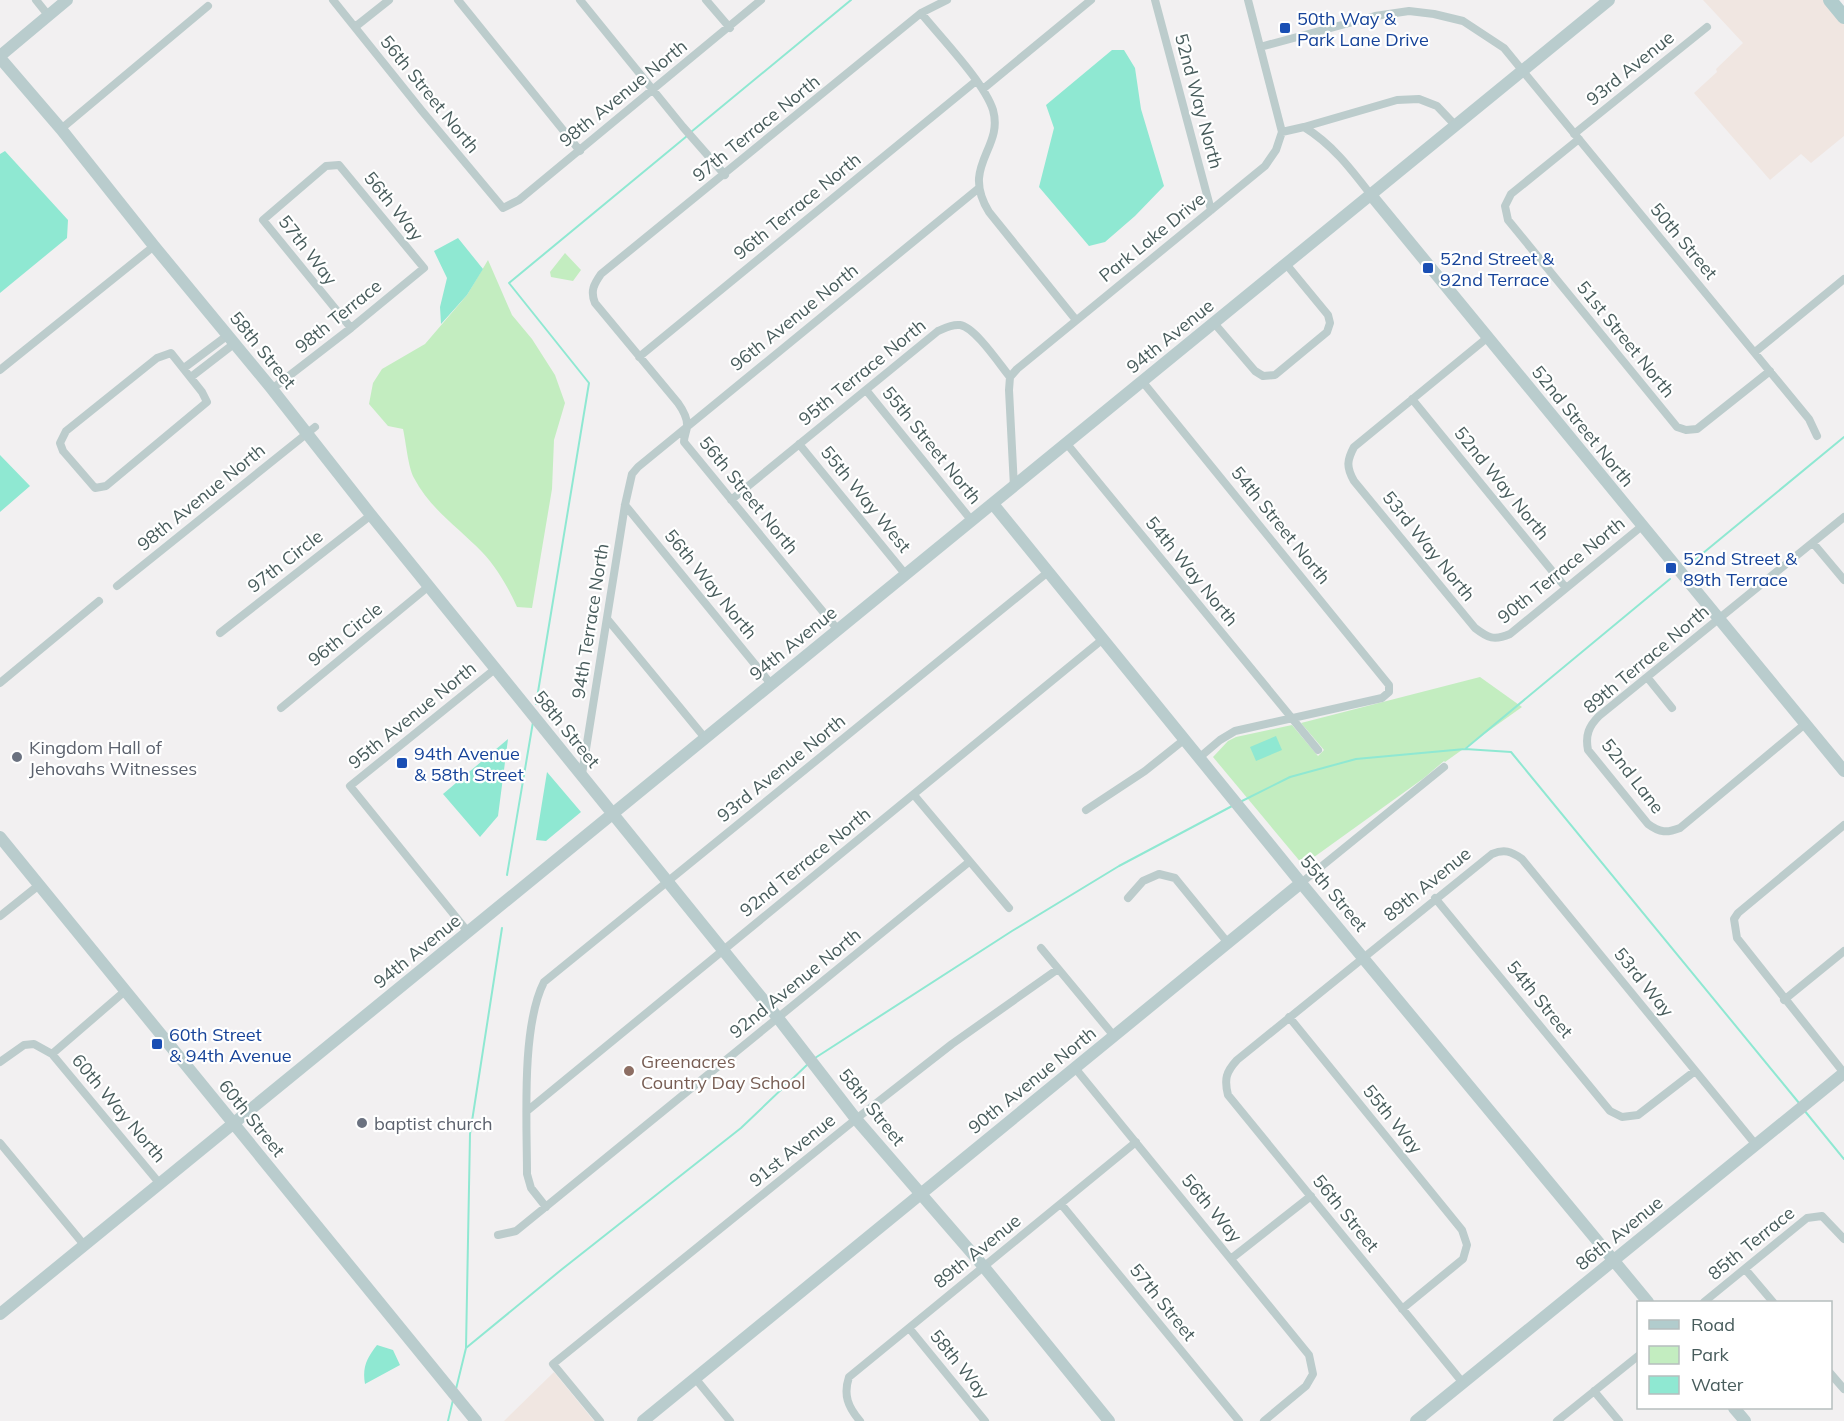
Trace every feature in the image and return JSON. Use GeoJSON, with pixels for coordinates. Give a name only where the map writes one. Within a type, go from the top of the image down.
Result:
{"type":"FeatureCollection","features":[{"type":"Feature","properties":{"kind":"main road"},"geometry":{"type":"LineString","coordinates":[[1830,0],[1844,17]]}},
{"type":"Feature","properties":{"kind":"street"},"geometry":{"type":"LineString","coordinates":[[36,0],[48,15]]}},
{"type":"Feature","properties":{"kind":"street"},"geometry":{"type":"LineString","coordinates":[[0,57],[67,0]]}},
{"type":"Feature","properties":{"kind":"street","name":"56th Street North"},"geometry":{"type":"LineString","coordinates":[[333,0],[503,208]]}},
{"type":"Feature","properties":{"kind":"street"},"geometry":{"type":"LineString","coordinates":[[355,27],[389,0]]}},
{"type":"Feature","properties":{"kind":"street"},"geometry":{"type":"LineString","coordinates":[[458,0],[580,150]]}},
{"type":"Feature","properties":{"kind":"street"},"geometry":{"type":"LineString","coordinates":[[580,0],[683,127],[726,175]]}},
{"type":"Feature","properties":{"kind":"street"},"geometry":{"type":"LineString","coordinates":[[706,0],[730,28]]}},
{"type":"Feature","properties":{"kind":"street","name":"98th Avenue North"},"geometry":{"type":"LineString","coordinates":[[503,208],[519,200],[730,28],[761,0]]}},
{"type":"Feature","properties":{"kind":"street","name":"97th Terrace North"},"geometry":{"type":"LineString","coordinates":[[592,289],[601,274],[726,175],[921,13],[947,0]]}},
{"type":"Feature","properties":{"kind":"street"},"geometry":{"type":"LineString","coordinates":[[983,89],[1091,0]]}},
{"type":"Feature","properties":{"kind":"street","name":"52nd Way North"},"geometry":{"type":"LineString","coordinates":[[1155,0],[1211,210]]}},
{"type":"Feature","properties":{"kind":"street"},"geometry":{"type":"LineString","coordinates":[[1248,0],[1282,132],[1397,100],[1419,99],[1437,106],[1455,125]]}},
{"type":"Feature","properties":{"kind":"street","name":"94th Avenue"},"geometry":{"type":"LineString","coordinates":[[0,1314],[1609,0]]}},
{"type":"Feature","properties":{"kind":"street"},"geometry":{"type":"LineString","coordinates":[[61,129],[208,6]]}},
{"type":"Feature","properties":{"kind":"street","name":"50th Street"},"geometry":{"type":"LineString","coordinates":[[1260,47],[1375,16],[1409,11],[1463,21],[1504,48],[1755,352],[1809,419],[1817,436]]}},
{"type":"Feature","properties":{"kind":"street"},"geometry":{"type":"LineString","coordinates":[[921,13],[983,89],[993,112],[991,143],[978,172],[982,201],[1076,320]]}},
{"type":"Feature","properties":{"kind":"street","name":"93rd Avenue"},"geometry":{"type":"LineString","coordinates":[[1505,206],[1511,194],[1576,136],[1707,27]]}},
{"type":"Feature","properties":{"kind":"street","name":"58th Street"},"geometry":{"type":"LineString","coordinates":[[0,57],[272,389],[311,430],[371,515],[778,1018],[856,1119],[984,1267],[1109,1421]]}},
{"type":"Feature","properties":{"kind":"street","name":"96th Terrace North"},"geometry":{"type":"LineString","coordinates":[[639,357],[976,81]]}},
{"type":"Feature","properties":{"kind":"street","name":"52nd Street North"},"geometry":{"type":"LineString","coordinates":[[1304,127],[1322,138],[1341,158],[1719,620],[1805,724],[1841,763]]}},
{"type":"Feature","properties":{"kind":"street","name":"Park Lake Drive"},"geometry":{"type":"LineString","coordinates":[[1010,377],[1076,320],[1265,166],[1276,150],[1282,132]]}},
{"type":"Feature","properties":{"kind":"street","name":"57th Way"},"geometry":{"type":"LineString","coordinates":[[339,165],[326,166],[263,220],[351,328]]}},
{"type":"Feature","properties":{"kind":"street","name":"56th Way"},"geometry":{"type":"LineString","coordinates":[[339,165],[424,268]]}},
{"type":"Feature","properties":{"kind":"street","name":"96th Avenue North"},"geometry":{"type":"LineString","coordinates":[[632,474],[979,188]]}},
{"type":"Feature","properties":{"kind":"street","name":"51st Street North"},"geometry":{"type":"LineString","coordinates":[[1505,206],[1508,220],[1677,427],[1686,430],[1697,429],[1770,371]]}},
{"type":"Feature","properties":{"kind":"street"},"geometry":{"type":"LineString","coordinates":[[0,370],[153,246]]}},
{"type":"Feature","properties":{"kind":"street"},"geometry":{"type":"LineString","coordinates":[[1214,323],[1255,371],[1263,376],[1275,375],[1327,332],[1330,323],[1328,315],[1286,264]]}},
{"type":"Feature","properties":{"kind":"street","name":"98th Terrace"},"geometry":{"type":"LineString","coordinates":[[272,389],[424,268]]}},
{"type":"Feature","properties":{"kind":"street"},"geometry":{"type":"LineString","coordinates":[[1755,352],[1844,279]]}},
{"type":"Feature","properties":{"kind":"street","name":"56th Street North"},"geometry":{"type":"LineString","coordinates":[[592,289],[595,303],[686,415],[687,427],[684,442],[838,630]]}},
{"type":"Feature","properties":{"kind":"street","name":"95th Terrace North"},"geometry":{"type":"LineString","coordinates":[[731,500],[938,332],[951,325],[963,325],[972,332],[1010,377]]}},
{"type":"Feature","properties":{"kind":"street"},"geometry":{"type":"LineString","coordinates":[[1412,399],[1487,338]]}},
{"type":"Feature","properties":{"kind":"street"},"geometry":{"type":"LineString","coordinates":[[184,368],[232,339]]}},
{"type":"Feature","properties":{"kind":"street"},"geometry":{"type":"LineString","coordinates":[[191,377],[232,339]]}},
{"type":"Feature","properties":{"kind":"street"},"geometry":{"type":"LineString","coordinates":[[171,353],[191,377],[207,402],[106,486],[95,488],[63,451],[60,442],[66,431],[157,358],[171,353]]}},
{"type":"Feature","properties":{"kind":"street"},"geometry":{"type":"LineString","coordinates":[[1010,377],[1014,487]]}},
{"type":"Feature","properties":{"kind":"street","name":"54th Street North"},"geometry":{"type":"LineString","coordinates":[[1142,381],[1389,685],[1389,692],[1382,698],[1293,719]]}},
{"type":"Feature","properties":{"kind":"street","name":"55th Street North"},"geometry":{"type":"LineString","coordinates":[[866,390],[972,521]]}},
{"type":"Feature","properties":{"kind":"street","name":"52nd Way North"},"geometry":{"type":"LineString","coordinates":[[1412,399],[1566,588]]}},
{"type":"Feature","properties":{"kind":"street","name":"53rd Way North"},"geometry":{"type":"LineString","coordinates":[[1412,399],[1354,447],[1347,460],[1349,471],[1354,481],[1475,628],[1486,637],[1500,639]]}},
{"type":"Feature","properties":{"kind":"street","name":"98th Avenue North"},"geometry":{"type":"LineString","coordinates":[[117,586],[311,430]]}},
{"type":"Feature","properties":{"kind":"street","name":"55th Way West"},"geometry":{"type":"LineString","coordinates":[[799,444],[906,575]]}},
{"type":"Feature","properties":{"kind":"street","name":"54th Way North"},"geometry":{"type":"LineString","coordinates":[[1067,444],[1318,750]]}},
{"type":"Feature","properties":{"kind":"street","name":"94th Terrace North"},"geometry":{"type":"LineString","coordinates":[[582,774],[625,505],[632,474]]}},
{"type":"Feature","properties":{"kind":"street","name":"55th Street"},"geometry":{"type":"LineString","coordinates":[[993,504],[1301,883],[1647,1301]]}},
{"type":"Feature","properties":{"kind":"street","name":"56th Way North"},"geometry":{"type":"LineString","coordinates":[[625,505],[771,684]]}},
{"type":"Feature","properties":{"kind":"street","name":"97th Circle"},"geometry":{"type":"LineString","coordinates":[[220,633],[371,515]]}},
{"type":"Feature","properties":{"kind":"street","name":"89th Terrace North"},"geometry":{"type":"LineString","coordinates":[[1586,739],[1591,724],[1844,517]]}},
{"type":"Feature","properties":{"kind":"street","name":"90th Terrace North"},"geometry":{"type":"LineString","coordinates":[[1500,639],[1510,634],[1642,526]]}},
{"type":"Feature","properties":{"kind":"street"},"geometry":{"type":"LineString","coordinates":[[1813,543],[1844,580]]}},
{"type":"Feature","properties":{"kind":"street","name":"93rd Avenue North"},"geometry":{"type":"LineString","coordinates":[[527,1111],[529,1045],[539,993],[544,982],[1048,572]]}},
{"type":"Feature","properties":{"kind":"street","name":"96th Circle"},"geometry":{"type":"LineString","coordinates":[[281,708],[429,586]]}},
{"type":"Feature","properties":{"kind":"street"},"geometry":{"type":"LineString","coordinates":[[0,683],[99,601]]}},
{"type":"Feature","properties":{"kind":"street"},"geometry":{"type":"LineString","coordinates":[[608,620],[705,738]]}},
{"type":"Feature","properties":{"kind":"street","name":"92nd Terrace North"},"geometry":{"type":"LineString","coordinates":[[527,1111],[1103,639]]}},
{"type":"Feature","properties":{"kind":"street","name":"95th Avenue North"},"geometry":{"type":"LineString","coordinates":[[468,932],[350,786],[495,669]]}},
{"type":"Feature","properties":{"kind":"street"},"geometry":{"type":"LineString","coordinates":[[1647,677],[1672,708]]}},
{"type":"Feature","properties":{"kind":"street"},"geometry":{"type":"LineString","coordinates":[[1200,757],[1235,731],[1293,719]]}},
{"type":"Feature","properties":{"kind":"street","name":"52nd Lane"},"geometry":{"type":"LineString","coordinates":[[1586,739],[1588,750],[1648,824],[1658,831],[1669,832],[1680,828],[1805,724]]}},
{"type":"Feature","properties":{"kind":"street"},"geometry":{"type":"LineString","coordinates":[[1086,810],[1145,771],[1185,739]]}},
{"type":"Feature","properties":{"kind":"street","name":"90th Avenue North"},"geometry":{"type":"LineString","coordinates":[[643,1421],[1444,767]]}},
{"type":"Feature","properties":{"kind":"street"},"geometry":{"type":"LineString","coordinates":[[914,795],[1009,908]]}},
{"type":"Feature","properties":{"kind":"street"},"geometry":{"type":"LineString","coordinates":[[1844,825],[1738,913],[1734,919],[1737,938],[1844,1073]]}},
{"type":"Feature","properties":{"kind":"street","name":"60th Street"},"geometry":{"type":"LineString","coordinates":[[0,837],[476,1421]]}},
{"type":"Feature","properties":{"kind":"street","name":"89th Avenue"},"geometry":{"type":"LineString","coordinates":[[1237,1060],[1435,898],[1500,850]]}},
{"type":"Feature","properties":{"kind":"street","name":"53rd Way"},"geometry":{"type":"LineString","coordinates":[[1500,850],[1512,852],[1521,859],[1756,1145]]}},
{"type":"Feature","properties":{"kind":"street","name":"92nd Avenue North"},"geometry":{"type":"LineString","coordinates":[[498,1235],[516,1231],[969,862]]}},
{"type":"Feature","properties":{"kind":"street"},"geometry":{"type":"LineString","coordinates":[[1128,898],[1143,881],[1158,874],[1175,878],[1228,943]]}},
{"type":"Feature","properties":{"kind":"street"},"geometry":{"type":"LineString","coordinates":[[0,916],[39,885]]}},
{"type":"Feature","properties":{"kind":"street","name":"54th Street"},"geometry":{"type":"LineString","coordinates":[[1435,898],[1610,1111],[1622,1117],[1638,1115],[1695,1071]]}},
{"type":"Feature","properties":{"kind":"street"},"geometry":{"type":"LineString","coordinates":[[1041,948],[1114,1036]]}},
{"type":"Feature","properties":{"kind":"street"},"geometry":{"type":"LineString","coordinates":[[1784,1000],[1844,951]]}},
{"type":"Feature","properties":{"kind":"street","name":"91st Avenue"},"geometry":{"type":"LineString","coordinates":[[600,1421],[553,1364],[856,1119],[952,1044],[1058,969]]}},
{"type":"Feature","properties":{"kind":"street"},"geometry":{"type":"LineString","coordinates":[[0,1062],[24,1045],[34,1044],[52,1054],[125,991]]}},
{"type":"Feature","properties":{"kind":"street","name":"55th Way"},"geometry":{"type":"LineString","coordinates":[[1289,1017],[1462,1230],[1467,1245],[1463,1259],[1402,1309]]}},
{"type":"Feature","properties":{"kind":"street","name":"60th Way North"},"geometry":{"type":"LineString","coordinates":[[52,1054],[160,1184]]}},
{"type":"Feature","properties":{"kind":"street","name":"56th Street"},"geometry":{"type":"LineString","coordinates":[[1237,1060],[1228,1070],[1224,1082],[1228,1095],[1463,1383]]}},
{"type":"Feature","properties":{"kind":"street","name":"56th Way"},"geometry":{"type":"LineString","coordinates":[[1075,1068],[1309,1355],[1313,1374],[1306,1386],[1264,1421]]}},
{"type":"Feature","properties":{"kind":"street","name":"86th Avenue"},"geometry":{"type":"LineString","coordinates":[[1416,1421],[1844,1073]]}},
{"type":"Feature","properties":{"kind":"street"},"geometry":{"type":"LineString","coordinates":[[527,1111],[527,1174],[531,1188],[546,1207]]}},
{"type":"Feature","properties":{"kind":"street","name":"89th Avenue"},"geometry":{"type":"LineString","coordinates":[[860,1421],[852,1412],[845,1389],[849,1377],[1136,1142]]}},
{"type":"Feature","properties":{"kind":"street"},"geometry":{"type":"LineString","coordinates":[[0,1143],[85,1246]]}},
{"type":"Feature","properties":{"kind":"street"},"geometry":{"type":"LineString","coordinates":[[1232,1258],[1311,1196]]}},
{"type":"Feature","properties":{"kind":"street","name":"57th Street"},"geometry":{"type":"LineString","coordinates":[[1061,1204],[1239,1421]]}},
{"type":"Feature","properties":{"kind":"street","name":"85th Terrace"},"geometry":{"type":"LineString","coordinates":[[1705,1301],[1807,1218],[1822,1216],[1843,1235]]}},
{"type":"Feature","properties":{"kind":"street"},"geometry":{"type":"LineString","coordinates":[[1745,1269],[1772,1301]]}},
{"type":"Feature","properties":{"kind":"street","name":"58th Way"},"geometry":{"type":"LineString","coordinates":[[909,1328],[985,1421]]}},
{"type":"Feature","properties":{"kind":"street"},"geometry":{"type":"LineString","coordinates":[[1557,1421],[1637,1357]]}},
{"type":"Feature","properties":{"kind":"street"},"geometry":{"type":"LineString","coordinates":[[1832,1375],[1844,1389]]}},
{"type":"Feature","properties":{"kind":"street"},"geometry":{"type":"LineString","coordinates":[[695,1378],[730,1421]]}},
{"type":"Feature","properties":{"kind":"street"},"geometry":{"type":"LineString","coordinates":[[1594,1391],[1619,1421]]}},
{"type":"Feature","properties":{"kind":"street"},"geometry":{"type":"LineString","coordinates":[[1736,1409],[1745,1421]]}},
{"type":"Feature","properties":{"kind":"shaded area"},"geometry":{"type":"Polygon","coordinates":[[[1703,0],[1825,0],[1844,23],[1844,136],[1811,163],[1801,154],[1770,180],[1694,93],[1743,43],[1703,0]]]}},
{"type":"Feature","properties":{"kind":"shaded area"},"geometry":{"type":"Polygon","coordinates":[[[554,1372],[594,1421],[504,1421],[554,1372]]]}},
{"type":"Feature","properties":{"kind":"green space"},"geometry":{"type":"Polygon","coordinates":[[[565,253],[581,270],[573,281],[551,277],[550,272],[565,253]]]}},
{"type":"Feature","properties":{"kind":"green space"},"geometry":{"type":"Polygon","coordinates":[[[488,260],[512,315],[532,339],[555,375],[565,403],[554,440],[552,489],[532,608],[517,607],[502,578],[487,558],[428,499],[412,473],[403,429],[388,426],[369,404],[373,383],[382,369],[425,344],[467,295],[488,260]]]}},
{"type":"Feature","properties":{"kind":"green space"},"geometry":{"type":"Polygon","coordinates":[[[1480,677],[1522,707],[1444,761],[1424,778],[1303,865],[1213,757],[1228,741],[1236,737],[1292,725],[1318,756],[1324,750],[1301,723],[1480,677]]]}},
{"type":"Feature","properties":{"kind":"water"},"geometry":{"type":"Polygon","coordinates":[[[1112,50],[1124,50],[1135,68],[1141,109],[1164,186],[1105,242],[1089,246],[1039,187],[1054,128],[1046,105],[1112,50]]]}},
{"type":"Feature","properties":{"kind":"water"},"geometry":{"type":"Polygon","coordinates":[[[5,151],[68,220],[67,238],[0,293],[0,154],[5,151]]]}},
{"type":"Feature","properties":{"kind":"water"},"geometry":{"type":"Polygon","coordinates":[[[458,238],[483,269],[467,295],[441,324],[440,307],[447,278],[434,251],[458,238]]]}},
{"type":"Feature","properties":{"kind":"water"},"geometry":{"type":"Polygon","coordinates":[[[0,455],[30,486],[0,512],[0,455]]]}},
{"type":"Feature","properties":{"kind":"water"},"geometry":{"type":"Polygon","coordinates":[[[1276,736],[1282,750],[1256,761],[1250,747],[1276,736]]]}},
{"type":"Feature","properties":{"kind":"water"},"geometry":{"type":"Polygon","coordinates":[[[508,739],[498,816],[480,837],[443,794],[508,739]]]}},
{"type":"Feature","properties":{"kind":"water"},"geometry":{"type":"Polygon","coordinates":[[[547,772],[581,812],[546,841],[536,840],[547,772]]]}},
{"type":"Feature","properties":{"kind":"water"},"geometry":{"type":"Polygon","coordinates":[[[377,1345],[393,1350],[400,1365],[365,1384],[366,1363],[377,1345]]]}},
{"type":"Feature","properties":{"kind":"waterway"},"geometry":{"type":"LineString","coordinates":[[691,132],[851,0]]}},
{"type":"Feature","properties":{"kind":"waterway"},"geometry":{"type":"LineString","coordinates":[[536,704],[589,383],[509,283],[687,136]]}},
{"type":"Feature","properties":{"kind":"waterway"},"geometry":{"type":"LineString","coordinates":[[1691,563],[1844,437]]}},
{"type":"Feature","properties":{"kind":"waterway"},"geometry":{"type":"LineString","coordinates":[[1465,749],[1670,579]]}},
{"type":"Feature","properties":{"kind":"waterway"},"geometry":{"type":"LineString","coordinates":[[507,875],[533,722]]}},
{"type":"Feature","properties":{"kind":"waterway"},"geometry":{"type":"LineString","coordinates":[[1242,801],[1290,777],[1356,759],[1465,749],[1511,752],[1799,1103]]}},
{"type":"Feature","properties":{"kind":"waterway"},"geometry":{"type":"LineString","coordinates":[[815,1058],[1012,931],[1119,866],[1234,805]]}},
{"type":"Feature","properties":{"kind":"waterway"},"geometry":{"type":"LineString","coordinates":[[456,1389],[466,1348],[470,1134],[502,928]]}},
{"type":"Feature","properties":{"kind":"waterway"},"geometry":{"type":"LineString","coordinates":[[466,1348],[741,1128],[809,1063]]}},
{"type":"Feature","properties":{"kind":"waterway"},"geometry":{"type":"LineString","coordinates":[[1804,1110],[1844,1159]]}},
{"type":"Feature","properties":{"kind":"waterway"},"geometry":{"type":"LineString","coordinates":[[448,1421],[453,1400]]}},
{"type":"Feature","properties":{"kind":"place","name":"50th Way & Park Lane Drive"},"geometry":{"type":"Point","coordinates":[1285,28]}},
{"type":"Feature","properties":{"kind":"place","name":"52nd Street & 92nd Terrace"},"geometry":{"type":"Point","coordinates":[1428,268]}},
{"type":"Feature","properties":{"kind":"place","name":"52nd Street & 89th Terrace"},"geometry":{"type":"Point","coordinates":[1671,568]}},
{"type":"Feature","properties":{"kind":"place","name":"Kingdom Hall of Jehovahs Witnesses"},"geometry":{"type":"Point","coordinates":[17,757]}},
{"type":"Feature","properties":{"kind":"place","name":"94th Avenue & 58th Street"},"geometry":{"type":"Point","coordinates":[402,763]}},
{"type":"Feature","properties":{"kind":"place","name":"60th Street & 94th Avenue"},"geometry":{"type":"Point","coordinates":[157,1044]}},
{"type":"Feature","properties":{"kind":"place","name":"Greenacres Country Day School"},"geometry":{"type":"Point","coordinates":[629,1071]}},
{"type":"Feature","properties":{"kind":"place","name":"baptist church"},"geometry":{"type":"Point","coordinates":[362,1123]}}]}
